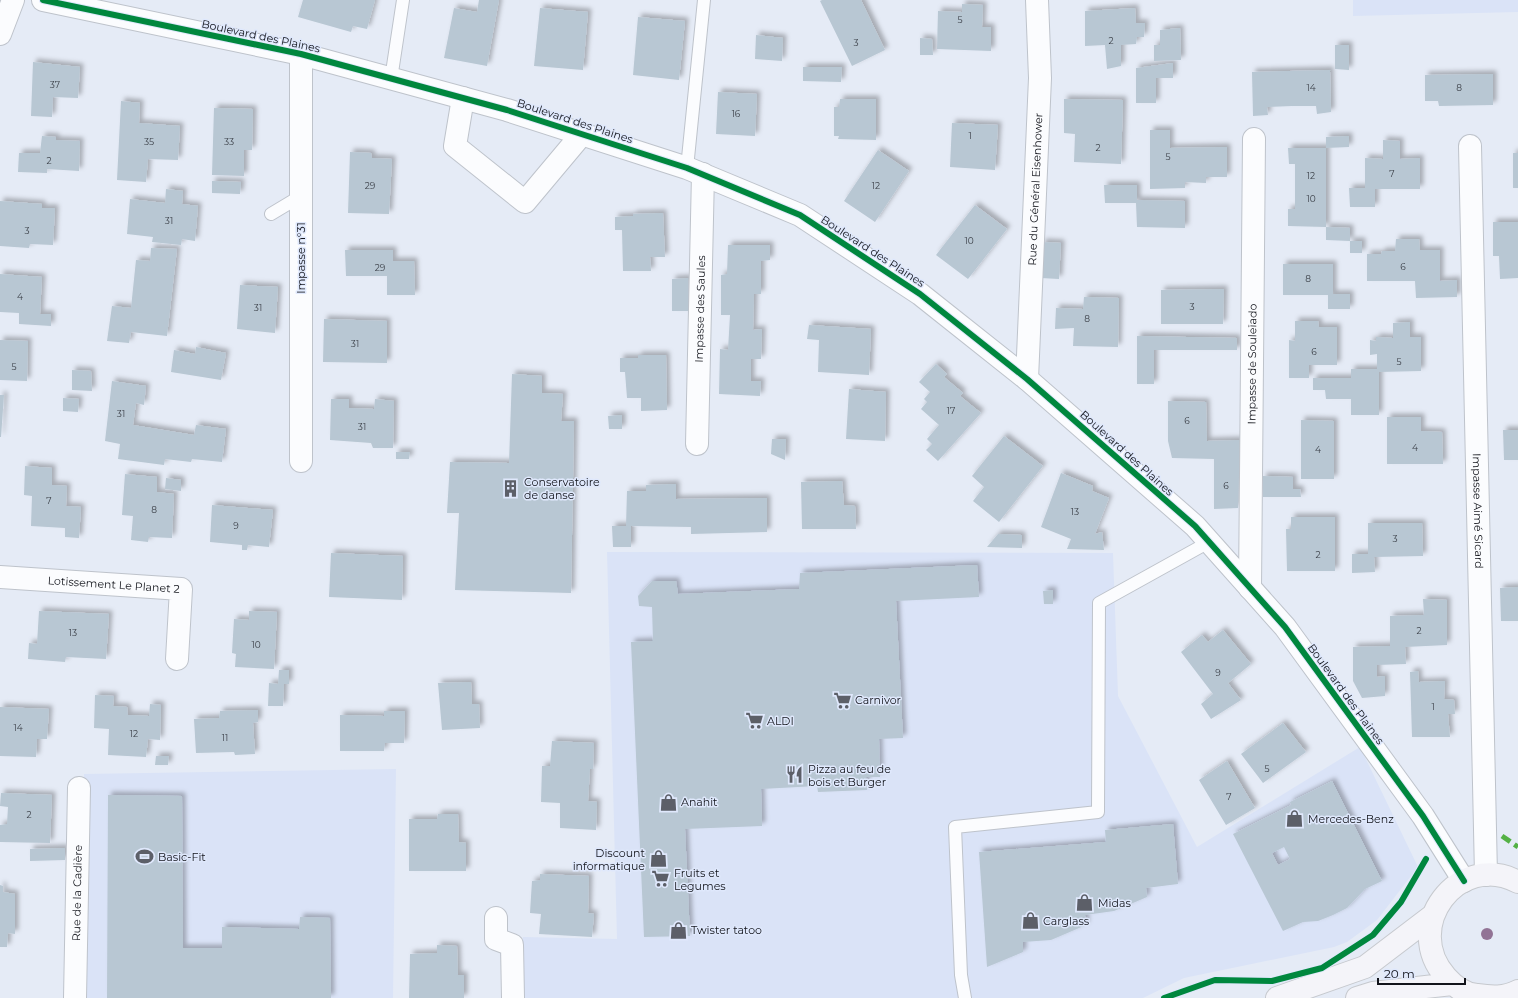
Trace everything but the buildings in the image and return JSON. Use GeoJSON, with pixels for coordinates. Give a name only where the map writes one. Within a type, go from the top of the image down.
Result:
{"type":"FeatureCollection","features":[{"type":"Feature","properties":{"kind":"main road"},"geometry":{"type":"LineString","coordinates":[[1517,881],[1498,876],[1486,875],[1475,877],[1464,881],[1446,894],[1437,905],[1432,916],[1429,930],[1429,945],[1433,960],[1439,970],[1452,984],[1462,991],[1473,995],[1493,998],[1518,991]]}},
{"type":"Feature","properties":{"kind":"main road"},"geometry":{"type":"LineString","coordinates":[[1277,998],[1365,968],[1432,916]]}},
{"type":"Feature","properties":{"kind":"main road"},"geometry":{"type":"LineString","coordinates":[[1357,998],[1373,993],[1452,984]]}},
{"type":"Feature","properties":{"kind":"street"},"geometry":{"type":"LineString","coordinates":[[0,34],[13,0]]}},
{"type":"Feature","properties":{"kind":"street","name":"Boulevard des Plaines"},"geometry":{"type":"LineString","coordinates":[[43,0],[301,54],[507,110],[695,171],[800,216],[920,294],[1027,379],[1189,521],[1285,627],[1423,816],[1464,881]]}},
{"type":"Feature","properties":{"kind":"street","name":"Rue du Général Eisenhower"},"geometry":{"type":"LineString","coordinates":[[1027,379],[1040,78],[1037,0]]}},
{"type":"Feature","properties":{"kind":"street","name":"Impasse n°31"},"geometry":{"type":"LineString","coordinates":[[301,54],[301,461]]}},
{"type":"Feature","properties":{"kind":"street"},"geometry":{"type":"LineString","coordinates":[[464,98],[455,146],[525,202],[582,134]]}},
{"type":"Feature","properties":{"kind":"street","name":"Impasse de Souleïado"},"geometry":{"type":"LineString","coordinates":[[1250,588],[1254,139]]}},
{"type":"Feature","properties":{"kind":"street","name":"Impasse Aimé Sicard"},"geometry":{"type":"LineString","coordinates":[[1470,146],[1486,875]]}},
{"type":"Feature","properties":{"kind":"street","name":"Impasse des Saules"},"geometry":{"type":"LineString","coordinates":[[695,171],[697,444]]}},
{"type":"Feature","properties":{"kind":"street","name":"Lotissement Le Planet 2"},"geometry":{"type":"LineString","coordinates":[[0,577],[181,589],[177,659]]}},
{"type":"Feature","properties":{"kind":"street","name":"Rue de la Cadière"},"geometry":{"type":"LineString","coordinates":[[75,998],[79,788]]}},
{"type":"Feature","properties":{"kind":"street"},"geometry":{"type":"LineString","coordinates":[[496,918],[496,939],[512,945],[512,998]]}},
{"type":"Feature","properties":{"kind":"lane"},"geometry":{"type":"LineString","coordinates":[[391,79],[403,0]]}},
{"type":"Feature","properties":{"kind":"lane"},"geometry":{"type":"LineString","coordinates":[[695,171],[704,0]]}},
{"type":"Feature","properties":{"kind":"lane"},"geometry":{"type":"LineString","coordinates":[[271,214],[301,196]]}},
{"type":"Feature","properties":{"kind":"lane"},"geometry":{"type":"LineString","coordinates":[[965,998],[961,975],[955,827],[1098,812],[1099,603],[1209,542]]}},
{"type":"Feature","properties":{"kind":"shaded area"},"geometry":{"type":"Polygon","coordinates":[[[1353,0],[1518,0],[1518,12],[1353,16],[1353,0]]]}},
{"type":"Feature","properties":{"kind":"shaded area"},"geometry":{"type":"Polygon","coordinates":[[[607,552],[1113,553],[1118,696],[1197,847],[1360,747],[1418,867],[1377,920],[1347,942],[1334,947],[1184,978],[1143,998],[520,998],[523,937],[617,939],[607,552]]]}},
{"type":"Feature","properties":{"kind":"shaded area"},"geometry":{"type":"Polygon","coordinates":[[[396,769],[393,998],[83,998],[84,774],[396,769]]]}},
{"type":"Feature","properties":{"kind":"marked path"},"geometry":{"type":"LineString","coordinates":[[1502,836],[1518,847]]}},
{"type":"Feature","properties":{"kind":"cycle path"},"geometry":{"type":"LineString","coordinates":[[43,0],[301,54],[507,110],[687,168],[800,215],[920,294],[1027,379],[1195,526],[1285,627],[1423,816],[1464,881]]}},
{"type":"Feature","properties":{"kind":"cycle path"},"geometry":{"type":"LineString","coordinates":[[1164,998],[1215,980],[1272,981],[1322,968],[1373,935],[1401,902],[1426,859]]}},
{"type":"Feature","properties":{"kind":"place","name":"Conservatoire de danse"},"geometry":{"type":"Point","coordinates":[511,488]}},
{"type":"Feature","properties":{"kind":"place","name":"Carnivor"},"geometry":{"type":"Point","coordinates":[842,700]}},
{"type":"Feature","properties":{"kind":"place","name":"ALDI"},"geometry":{"type":"Point","coordinates":[754,721]}},
{"type":"Feature","properties":{"kind":"place","name":"Pizza au feu de bois et Burger"},"geometry":{"type":"Point","coordinates":[795,775]}},
{"type":"Feature","properties":{"kind":"place","name":"Anahit"},"geometry":{"type":"Point","coordinates":[668,802]}},
{"type":"Feature","properties":{"kind":"place","name":"Mercedes-Benz"},"geometry":{"type":"Point","coordinates":[1295,819]}},
{"type":"Feature","properties":{"kind":"place","name":"Basic-Fit"},"geometry":{"type":"Point","coordinates":[145,857]}},
{"type":"Feature","properties":{"kind":"place","name":"Discount informatique"},"geometry":{"type":"Point","coordinates":[658,859]}},
{"type":"Feature","properties":{"kind":"place","name":"Fruits et Legumes"},"geometry":{"type":"Point","coordinates":[661,879]}},
{"type":"Feature","properties":{"kind":"place","name":"Midas"},"geometry":{"type":"Point","coordinates":[1085,903]}},
{"type":"Feature","properties":{"kind":"place","name":"Carglass"},"geometry":{"type":"Point","coordinates":[1030,921]}},
{"type":"Feature","properties":{"kind":"place","name":"Twister tatoo"},"geometry":{"type":"Point","coordinates":[678,930]}}]}
